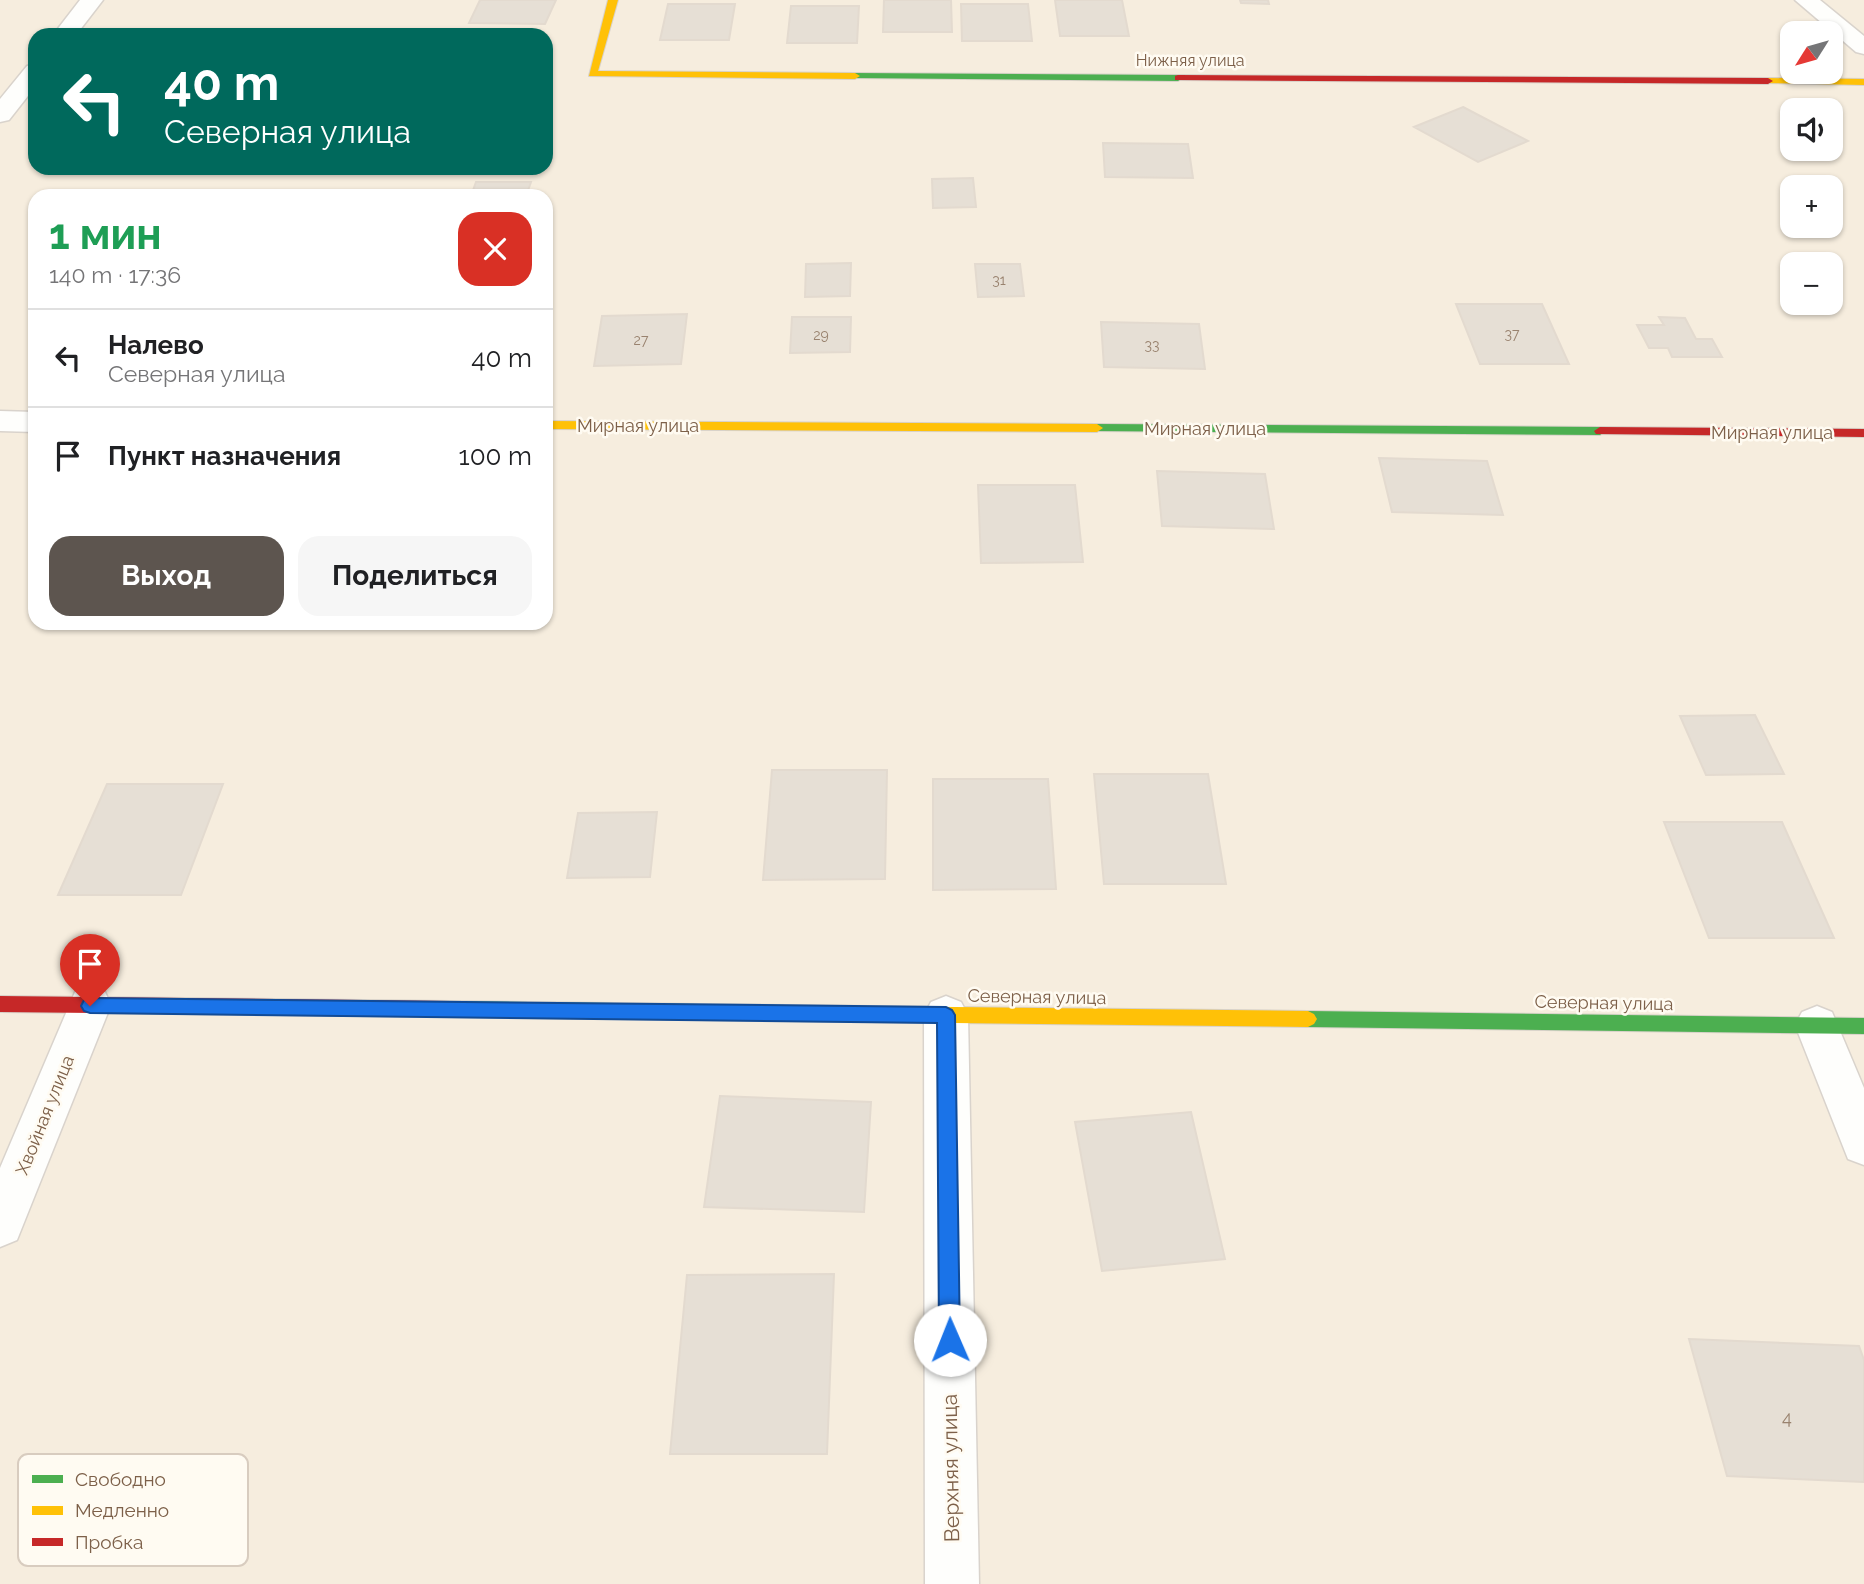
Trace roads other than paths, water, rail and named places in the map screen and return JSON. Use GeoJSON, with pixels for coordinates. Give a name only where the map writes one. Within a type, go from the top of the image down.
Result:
{"type":"FeatureCollection","features":[{"type":"Feature","properties":{"kind":"street"},"geometry":{"type":"LineString","coordinates":[[70,28],[92,0]]}},
{"type":"Feature","properties":{"kind":"street","name":"Нижняя улица"},"geometry":{"type":"LineString","coordinates":[[614,0],[592,74],[1864,82]]}},
{"type":"Feature","properties":{"kind":"street"},"geometry":{"type":"LineString","coordinates":[[1806,0],[1864,47]]}},
{"type":"Feature","properties":{"kind":"street"},"geometry":{"type":"LineString","coordinates":[[0,115],[28,80]]}},
{"type":"Feature","properties":{"kind":"street"},"geometry":{"type":"LineString","coordinates":[[0,422],[28,422]]}},
{"type":"Feature","properties":{"kind":"street","name":"Мирная улица"},"geometry":{"type":"LineString","coordinates":[[553,425],[1864,433]]}},
{"type":"Feature","properties":{"kind":"street","name":"Северная улица"},"geometry":{"type":"LineString","coordinates":[[0,1004],[1864,1026]]}},
{"type":"Feature","properties":{"kind":"street","name":"Хвойная улица"},"geometry":{"type":"LineString","coordinates":[[0,1224],[90,1006]]}},
{"type":"Feature","properties":{"kind":"street","name":"Верхняя улица"},"geometry":{"type":"LineString","coordinates":[[946,1015],[952,1584]]}},
{"type":"Feature","properties":{"kind":"street"},"geometry":{"type":"LineString","coordinates":[[1817,1025],[1864,1144]]}}]}
